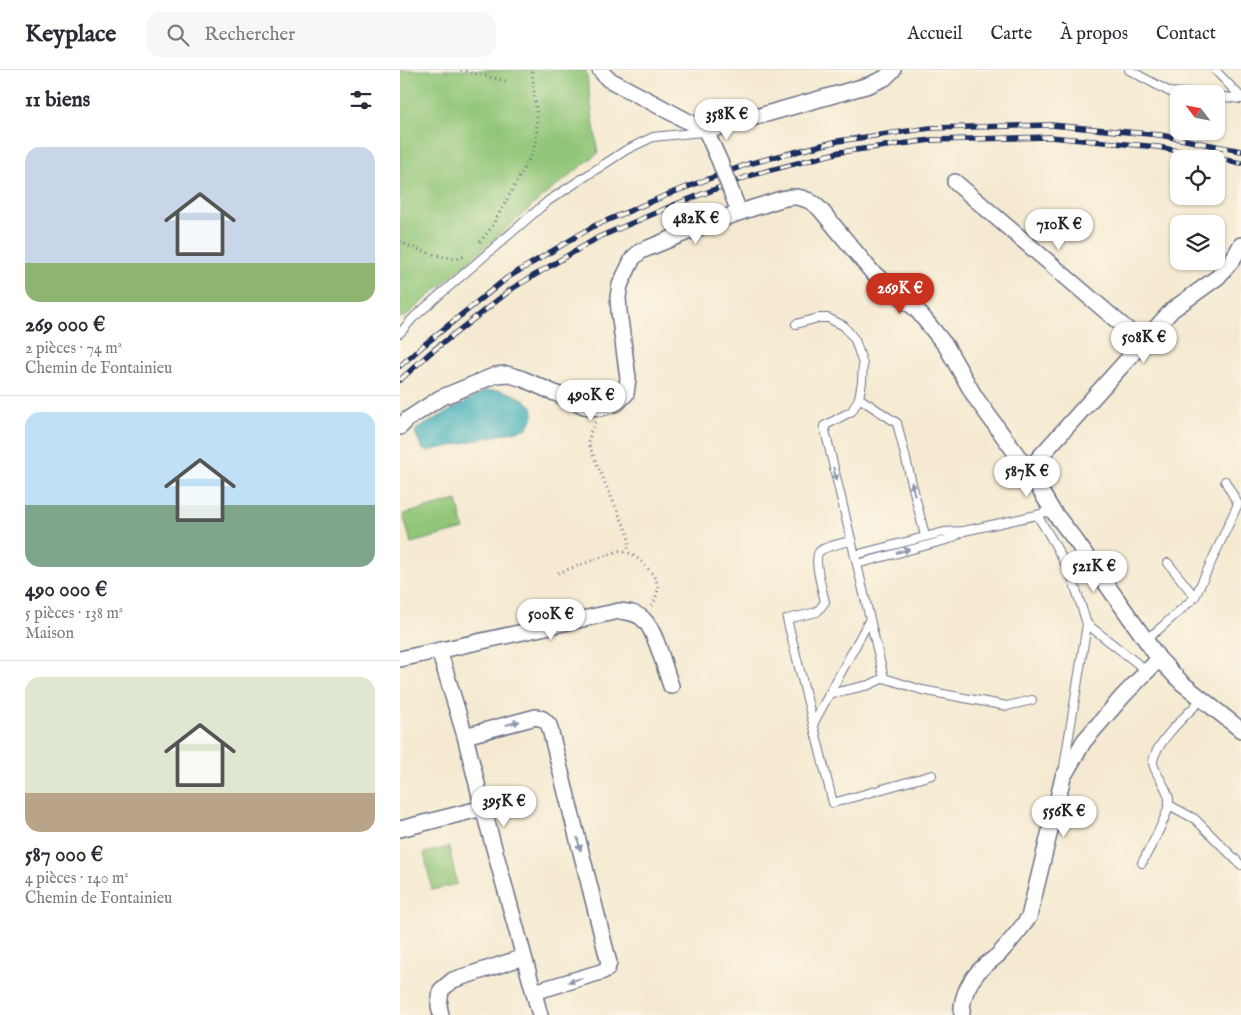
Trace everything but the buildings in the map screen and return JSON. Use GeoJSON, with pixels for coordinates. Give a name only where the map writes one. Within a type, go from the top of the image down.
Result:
{"type":"FeatureCollection","features":[{"type":"Feature","properties":{"kind":"street"},"geometry":{"type":"LineString","coordinates":[[600,70],[608,79],[706,131],[738,208]]}},
{"type":"Feature","properties":{"kind":"street"},"geometry":{"type":"LineString","coordinates":[[706,131],[869,85],[885,78],[893,70]]}},
{"type":"Feature","properties":{"kind":"street"},"geometry":{"type":"LineString","coordinates":[[955,182],[1144,342]]}},
{"type":"Feature","properties":{"kind":"street"},"geometry":{"type":"LineString","coordinates":[[400,426],[440,398],[496,375],[507,374],[523,379],[584,406],[601,408],[616,403],[626,394],[628,378],[618,297],[620,285],[633,258],[641,252],[738,208],[796,197],[812,202],[820,209],[872,272],[917,310],[946,346],[975,397],[1028,470],[1052,510],[1159,659],[1182,683],[1241,730]]}},
{"type":"Feature","properties":{"kind":"street"},"geometry":{"type":"LineString","coordinates":[[1028,470],[1172,310],[1218,277],[1233,259],[1241,245]]}},
{"type":"Feature","properties":{"kind":"street"},"geometry":{"type":"LineString","coordinates":[[400,659],[619,611],[631,612],[644,619],[653,632],[671,686]]}},
{"type":"Feature","properties":{"kind":"street"},"geometry":{"type":"LineString","coordinates":[[439,650],[465,736],[540,1015]]}},
{"type":"Feature","properties":{"kind":"street"},"geometry":{"type":"LineString","coordinates":[[962,1015],[962,1004],[966,987],[979,971],[1016,935],[1030,917],[1063,777],[1084,741],[1123,696],[1159,659]]}},
{"type":"Feature","properties":{"kind":"street"},"geometry":{"type":"LineString","coordinates":[[465,736],[536,717],[543,719],[549,725],[609,963],[602,972],[534,992]]}},
{"type":"Feature","properties":{"kind":"street"},"geometry":{"type":"LineString","coordinates":[[400,829],[483,808]]}},
{"type":"Feature","properties":{"kind":"street"},"geometry":{"type":"LineString","coordinates":[[441,1015],[439,1006],[441,990],[453,980],[524,957]]}},
{"type":"Feature","properties":{"kind":"lane"},"geometry":{"type":"LineString","coordinates":[[1129,70],[1170,92]]}},
{"type":"Feature","properties":{"kind":"lane"},"geometry":{"type":"LineString","coordinates":[[1216,70],[1241,98]]}},
{"type":"Feature","properties":{"kind":"lane"},"geometry":{"type":"LineString","coordinates":[[1225,97],[1241,98]]}},
{"type":"Feature","properties":{"kind":"lane"},"geometry":{"type":"LineString","coordinates":[[400,333],[414,318],[548,201],[618,155],[653,137],[706,131]]}},
{"type":"Feature","properties":{"kind":"lane"},"geometry":{"type":"LineString","coordinates":[[400,325],[414,318]]}},
{"type":"Feature","properties":{"kind":"lane"},"geometry":{"type":"LineString","coordinates":[[796,324],[818,318],[828,318],[844,326],[856,340],[863,364],[859,398],[852,411],[824,426],[884,678]]}},
{"type":"Feature","properties":{"kind":"lane"},"geometry":{"type":"LineString","coordinates":[[859,398],[897,423],[925,536]]}},
{"type":"Feature","properties":{"kind":"lane"},"geometry":{"type":"LineString","coordinates":[[1145,639],[1157,631],[1195,597],[1238,504],[1225,481]]}},
{"type":"Feature","properties":{"kind":"lane"},"geometry":{"type":"LineString","coordinates":[[856,560],[925,536],[944,532],[964,531],[1052,510]]}},
{"type":"Feature","properties":{"kind":"lane"},"geometry":{"type":"LineString","coordinates":[[1037,515],[1072,577],[1087,624],[1063,777]]}},
{"type":"Feature","properties":{"kind":"lane"},"geometry":{"type":"LineString","coordinates":[[856,560],[950,539],[964,531]]}},
{"type":"Feature","properties":{"kind":"lane"},"geometry":{"type":"LineString","coordinates":[[851,541],[822,549],[818,554],[817,562],[825,602],[817,612],[787,619],[833,803],[932,775]]}},
{"type":"Feature","properties":{"kind":"lane"},"geometry":{"type":"LineString","coordinates":[[1168,563],[1195,597]]}},
{"type":"Feature","properties":{"kind":"lane"},"geometry":{"type":"LineString","coordinates":[[813,724],[870,618]]}},
{"type":"Feature","properties":{"kind":"lane"},"geometry":{"type":"LineString","coordinates":[[1087,624],[1147,671]]}},
{"type":"Feature","properties":{"kind":"lane"},"geometry":{"type":"LineString","coordinates":[[829,694],[869,685],[884,678],[922,690],[1007,706],[1032,700]]}},
{"type":"Feature","properties":{"kind":"lane"},"geometry":{"type":"LineString","coordinates":[[1142,863],[1164,818],[1170,798],[1153,764],[1155,755],[1171,731],[1202,699]]}},
{"type":"Feature","properties":{"kind":"lane"},"geometry":{"type":"LineString","coordinates":[[1169,805],[1194,819],[1241,865]]}},
{"type":"Feature","properties":{"kind":"path"},"geometry":{"type":"LineString","coordinates":[[461,70],[506,81]]}},
{"type":"Feature","properties":{"kind":"path"},"geometry":{"type":"LineString","coordinates":[[478,245],[491,228],[532,154],[536,142],[537,119],[532,70]]}},
{"type":"Feature","properties":{"kind":"path"},"geometry":{"type":"LineString","coordinates":[[400,242],[446,257],[458,258],[467,254]]}},
{"type":"Feature","properties":{"kind":"path"},"geometry":{"type":"LineString","coordinates":[[601,408],[590,432],[589,445],[628,534],[627,552]]}},
{"type":"Feature","properties":{"kind":"path"},"geometry":{"type":"LineString","coordinates":[[558,573],[618,551],[627,552],[645,565],[653,574],[658,587],[655,601],[644,619]]}},
{"type":"Feature","properties":{"kind":"green space"},"geometry":{"type":"Polygon","coordinates":[[[400,70],[586,70],[598,153],[541,198],[405,317],[400,318],[400,70]]]}},
{"type":"Feature","properties":{"kind":"green space"},"geometry":{"type":"Polygon","coordinates":[[[457,500],[464,529],[411,543],[403,514],[457,500]]]}},
{"type":"Feature","properties":{"kind":"green space"},"geometry":{"type":"Polygon","coordinates":[[[449,847],[457,884],[432,890],[424,853],[449,847]]]}},
{"type":"Feature","properties":{"kind":"water"},"geometry":{"type":"Polygon","coordinates":[[[501,390],[523,399],[532,408],[531,421],[526,429],[428,451],[423,450],[415,433],[417,429],[485,391],[501,390]]]}},
{"type":"Feature","properties":{"kind":"railway"},"geometry":{"type":"LineString","coordinates":[[400,366],[507,278],[594,226],[674,192],[748,164],[838,141],[930,128],[1051,125],[1160,135],[1241,151]]}},
{"type":"Feature","properties":{"kind":"railway"},"geometry":{"type":"LineString","coordinates":[[400,380],[430,353],[513,288],[599,237],[752,175],[840,152],[931,140],[1050,137],[1158,147],[1241,163]]}}]}
